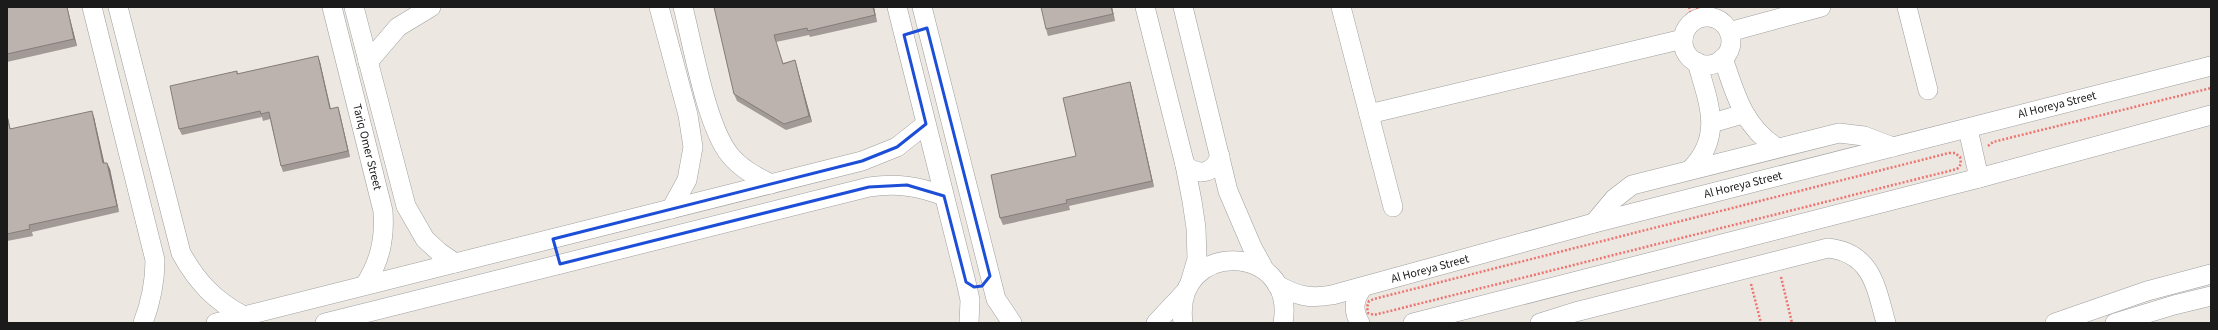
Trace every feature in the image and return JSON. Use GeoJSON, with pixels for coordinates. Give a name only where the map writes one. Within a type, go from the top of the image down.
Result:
{"type":"FeatureCollection","features":[{"type":"Feature","properties":{"kind":"street","name":"Tariq Omer Street"},"geometry":{"type":"LineString","coordinates":[[332,7],[381,199],[384,230],[382,250],[366,285]]}},
{"type":"Feature","properties":{"kind":"street","name":"Tariq Omer Street"},"geometry":{"type":"LineString","coordinates":[[354,7],[402,195],[414,223],[425,239],[439,252],[455,263]]}},
{"type":"Feature","properties":{"kind":"street"},"geometry":{"type":"LineString","coordinates":[[368,62],[398,28],[431,7]]}},
{"type":"Feature","properties":{"kind":"street"},"geometry":{"type":"LineString","coordinates":[[659,7],[688,115],[693,147],[691,164],[683,190],[671,209]]}},
{"type":"Feature","properties":{"kind":"street"},"geometry":{"type":"LineString","coordinates":[[683,7],[709,108],[720,139],[740,166],[771,184]]}},
{"type":"Feature","properties":{"kind":"street"},"geometry":{"type":"LineString","coordinates":[[897,7],[966,282],[970,300],[969,323]]}},
{"type":"Feature","properties":{"kind":"street"},"geometry":{"type":"LineString","coordinates":[[922,7],[996,299],[1012,323]]}},
{"type":"Feature","properties":{"kind":"street"},"geometry":{"type":"LineString","coordinates":[[1145,7],[1185,165],[1196,228],[1197,259],[1182,303],[1183,323]]}},
{"type":"Feature","properties":{"kind":"street"},"geometry":{"type":"LineString","coordinates":[[1183,7],[1228,191],[1252,247],[1264,269],[1277,285],[1284,304],[1283,323]]}},
{"type":"Feature","properties":{"kind":"street"},"geometry":{"type":"LineString","coordinates":[[1341,7],[1393,207]]}},
{"type":"Feature","properties":{"kind":"street"},"geometry":{"type":"LineString","coordinates":[[1729,32],[1821,7]]}},
{"type":"Feature","properties":{"kind":"street"},"geometry":{"type":"LineString","coordinates":[[1907,7],[1928,90]]}},
{"type":"Feature","properties":{"kind":"street"},"geometry":{"type":"LineString","coordinates":[[143,323],[150,306],[155,283],[155,260],[152,242],[94,15],[119,11],[175,236],[181,253],[192,273],[206,291],[224,306],[244,316]]}},
{"type":"Feature","properties":{"kind":"street"},"geometry":{"type":"LineString","coordinates":[[1694,13],[1713,18],[1725,25],[1729,32],[1730,46],[1723,58],[1711,64],[1697,62],[1687,53],[1683,39],[1684,32],[1694,13]]}},
{"type":"Feature","properties":{"kind":"street"},"geometry":{"type":"LineString","coordinates":[[904,35],[927,28]]}},
{"type":"Feature","properties":{"kind":"street"},"geometry":{"type":"LineString","coordinates":[[1369,114],[1683,39]]}},
{"type":"Feature","properties":{"kind":"street"},"geometry":{"type":"LineString","coordinates":[[1723,58],[1743,114],[1761,136],[1776,147]]}},
{"type":"Feature","properties":{"kind":"street"},"geometry":{"type":"LineString","coordinates":[[1691,169],[1698,162],[1708,144],[1712,123],[1697,62]]}},
{"type":"Feature","properties":{"kind":"street","name":"Al Horeya Street"},"geometry":{"type":"LineString","coordinates":[[1277,285],[1295,294],[1314,298],[1369,293],[1594,223],[2211,66]]}},
{"type":"Feature","properties":{"kind":"street"},"geometry":{"type":"LineString","coordinates":[[688,115],[694,119],[700,119],[706,115],[709,108]]}},
{"type":"Feature","properties":{"kind":"street"},"geometry":{"type":"LineString","coordinates":[[1712,123],[1743,114]]}},
{"type":"Feature","properties":{"kind":"street"},"geometry":{"type":"LineString","coordinates":[[1414,323],[1475,316],[2211,115]]}},
{"type":"Feature","properties":{"kind":"street"},"geometry":{"type":"LineString","coordinates":[[216,323],[862,161],[897,147],[926,124]]}},
{"type":"Feature","properties":{"kind":"street"},"geometry":{"type":"LineString","coordinates":[[1968,129],[1979,178]]}},
{"type":"Feature","properties":{"kind":"street"},"geometry":{"type":"LineString","coordinates":[[1594,223],[1614,199],[1632,185],[1776,147],[1839,133],[1864,136],[1893,147]]}},
{"type":"Feature","properties":{"kind":"street"},"geometry":{"type":"LineString","coordinates":[[1185,165],[1196,172],[1209,171],[1214,168],[1220,156]]}},
{"type":"Feature","properties":{"kind":"street"},"geometry":{"type":"LineString","coordinates":[[862,161],[870,166],[874,174],[869,187]]}},
{"type":"Feature","properties":{"kind":"street"},"geometry":{"type":"LineString","coordinates":[[325,323],[869,187],[888,184],[907,185],[944,196]]}},
{"type":"Feature","properties":{"kind":"street"},"geometry":{"type":"LineString","coordinates":[[381,199],[386,204],[393,205],[399,202],[402,195]]}},
{"type":"Feature","properties":{"kind":"street"},"geometry":{"type":"LineString","coordinates":[[152,242],[157,249],[165,251],[175,244],[175,236]]}},
{"type":"Feature","properties":{"kind":"street"},"geometry":{"type":"LineString","coordinates":[[553,239],[560,264]]}},
{"type":"Feature","properties":{"kind":"street"},"geometry":{"type":"LineString","coordinates":[[1540,323],[1777,260],[1828,248],[1841,250],[1854,255],[1864,264],[1871,275],[1886,323]]}},
{"type":"Feature","properties":{"kind":"street"},"geometry":{"type":"LineString","coordinates":[[1156,323],[1204,268],[1224,260],[1244,261],[1264,269]]}},
{"type":"Feature","properties":{"kind":"street"},"geometry":{"type":"LineString","coordinates":[[2055,323],[2147,290],[2211,274]]}},
{"type":"Feature","properties":{"kind":"street"},"geometry":{"type":"LineString","coordinates":[[966,282],[974,287],[982,286],[990,276]]}},
{"type":"Feature","properties":{"kind":"street"},"geometry":{"type":"LineString","coordinates":[[1360,323],[1355,313],[1354,304],[1357,295],[1369,293]]}},
{"type":"Feature","properties":{"kind":"street"},"geometry":{"type":"LineString","coordinates":[[2115,323],[2174,305],[2211,296]]}},
{"type":"Feature","properties":{"kind":"path"},"geometry":{"type":"LineString","coordinates":[[1986,151],[1988,146],[1993,142],[2211,88]]}},
{"type":"Feature","properties":{"kind":"path"},"geometry":{"type":"LineString","coordinates":[[1949,153],[1955,153],[1960,158],[1961,164],[1957,168],[1374,315],[1368,312],[1366,307],[1369,301],[1369,293],[1949,153]]}},
{"type":"Feature","properties":{"kind":"path"},"geometry":{"type":"LineString","coordinates":[[1777,260],[1792,323]]}},
{"type":"Feature","properties":{"kind":"path"},"geometry":{"type":"LineString","coordinates":[[1747,268],[1761,323]]}},
{"type":"Feature","properties":{"kind":"highlighted area"},"geometry":{"type":"Polygon","coordinates":[[[927,28],[990,276],[982,286],[974,287],[966,282],[944,196],[907,185],[869,187],[560,264],[553,239],[862,161],[897,147],[926,124],[904,35],[927,28]]]}},
{"type":"Feature","properties":{"kind":"building"},"geometry":{"type":"Polygon","coordinates":[[[7,7],[67,7],[74,39],[7,54],[7,7]]]}},
{"type":"Feature","properties":{"kind":"building"},"geometry":{"type":"Polygon","coordinates":[[[714,7],[873,7],[875,15],[808,31],[807,28],[774,35],[783,64],[795,60],[809,116],[784,124],[734,94],[714,7]]]}},
{"type":"Feature","properties":{"kind":"building"},"geometry":{"type":"Polygon","coordinates":[[[1041,7],[1111,7],[1113,14],[1046,29],[1041,7]]]}},
{"type":"Feature","properties":{"kind":"building"},"geometry":{"type":"Polygon","coordinates":[[[318,56],[330,109],[338,107],[348,151],[281,166],[269,112],[261,114],[260,111],[179,129],[170,86],[237,71],[237,74],[318,56]]]}},
{"type":"Feature","properties":{"kind":"building"},"geometry":{"type":"Polygon","coordinates":[[[1130,82],[1152,181],[1066,200],[1067,203],[1000,218],[991,175],[1076,156],[1063,98],[1130,82]]]}},
{"type":"Feature","properties":{"kind":"building"},"geometry":{"type":"Polygon","coordinates":[[[92,111],[103,163],[107,163],[117,206],[29,225],[30,229],[7,234],[7,117],[10,129],[92,111]]]}}]}
